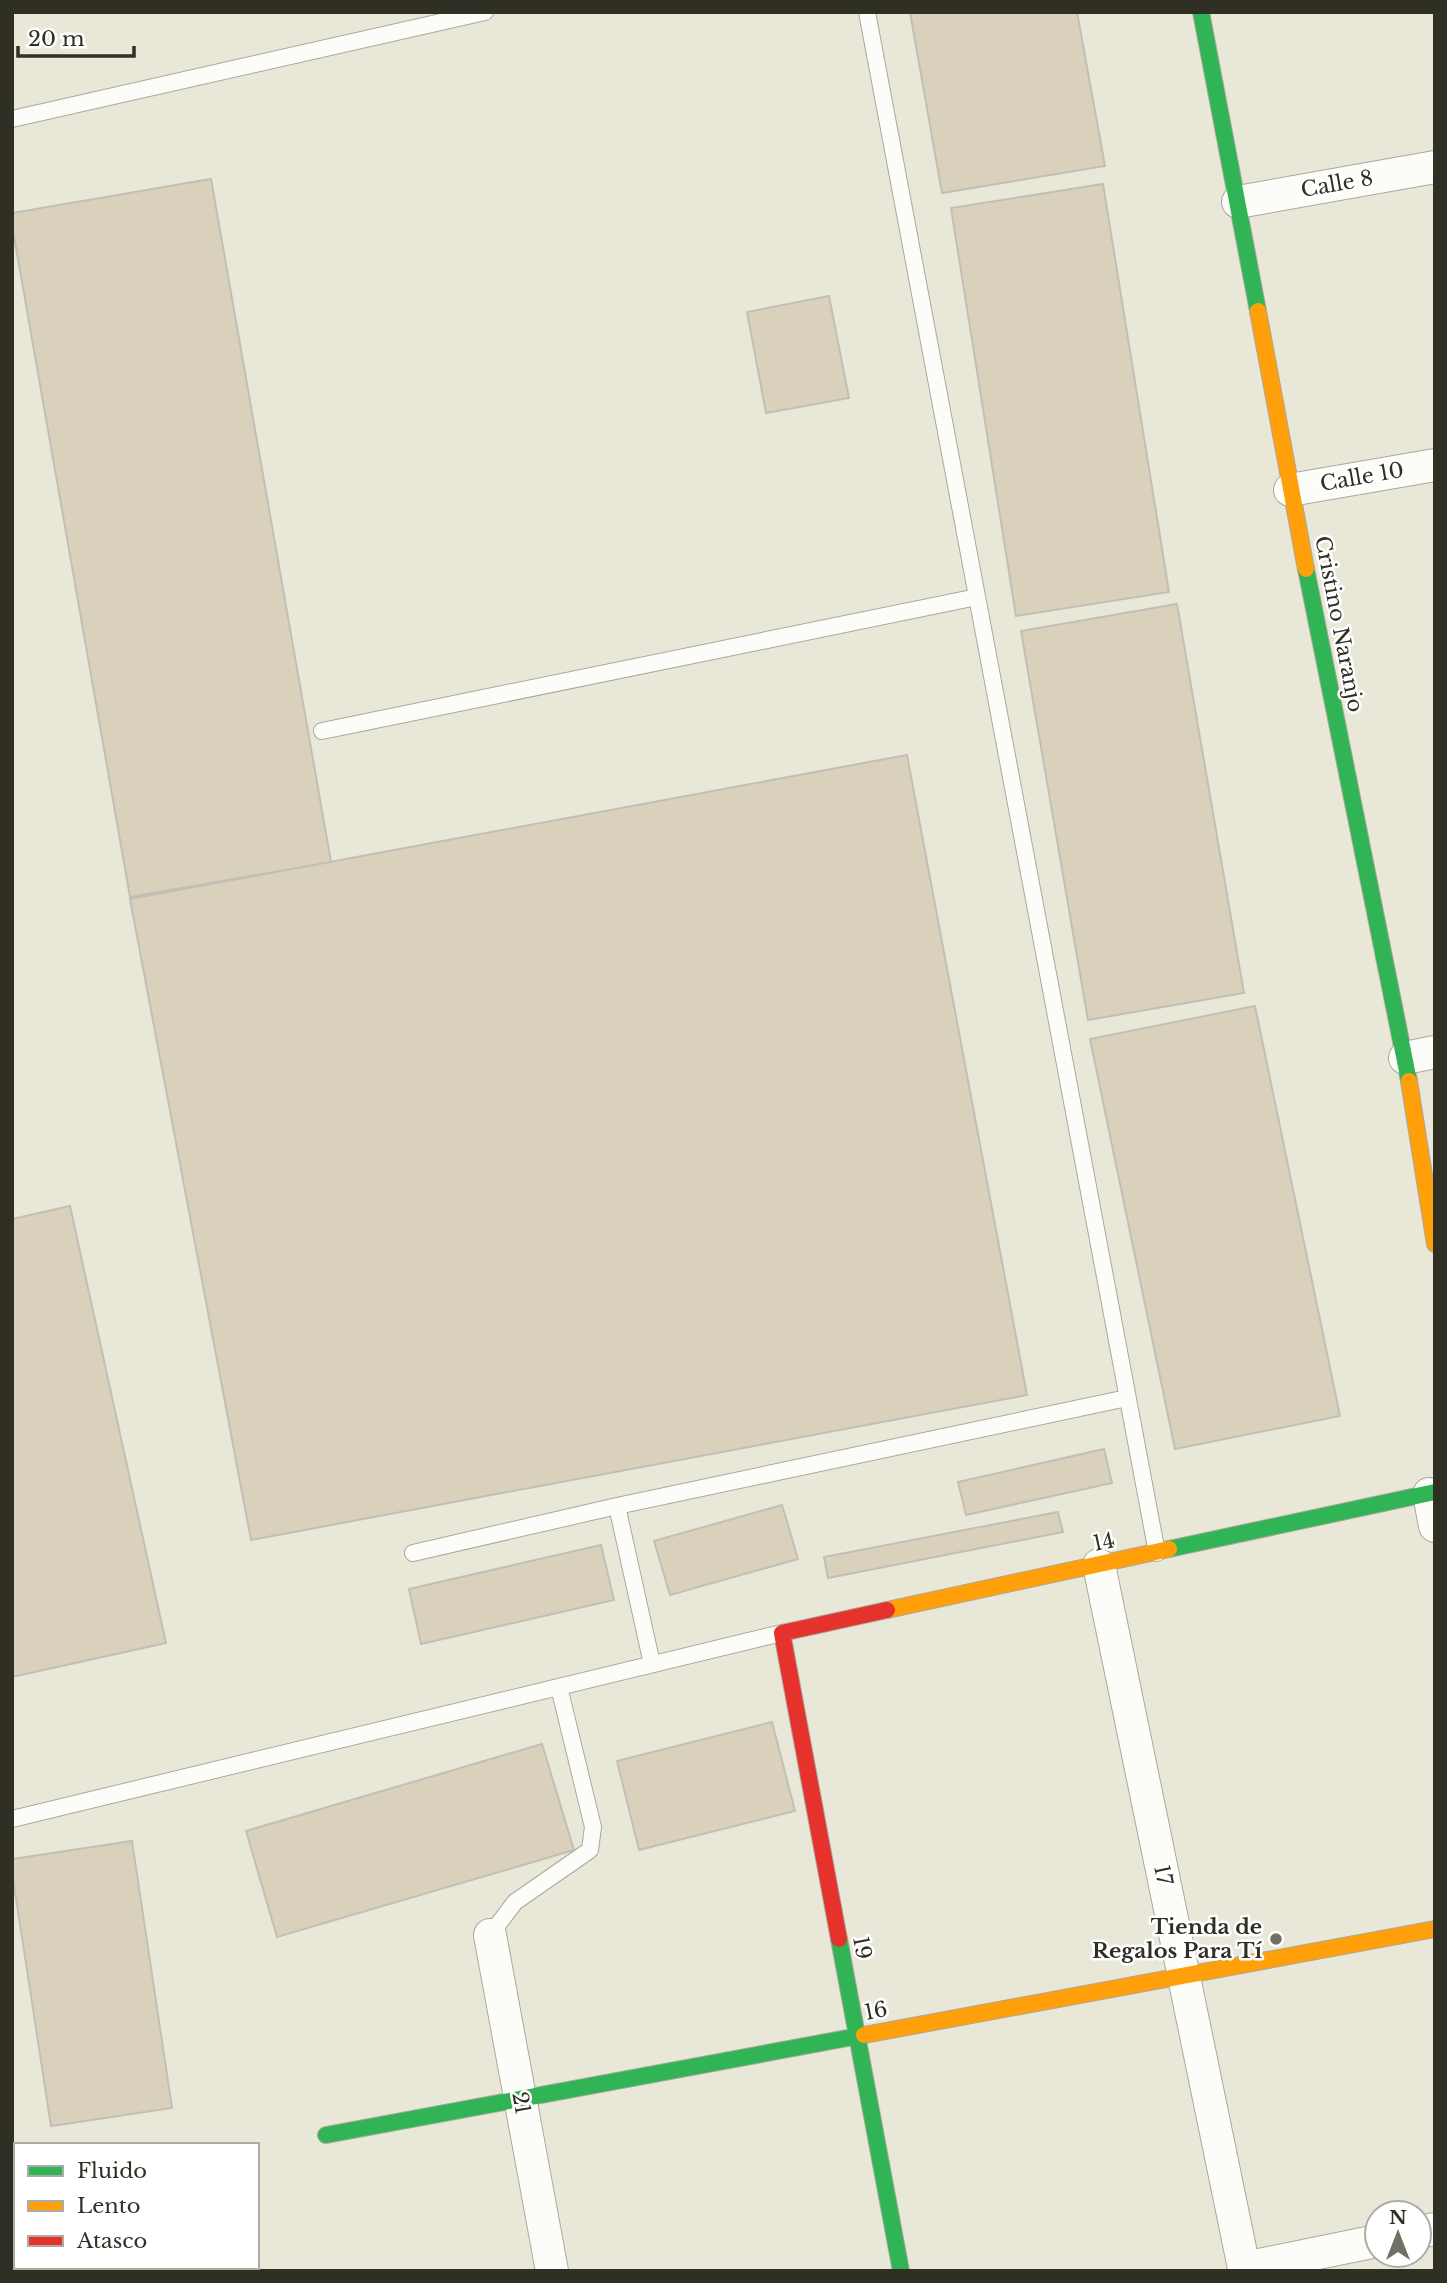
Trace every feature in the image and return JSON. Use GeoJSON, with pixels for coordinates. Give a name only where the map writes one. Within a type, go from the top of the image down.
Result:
{"type":"FeatureCollection","features":[{"type":"Feature","properties":{"kind":"street","name":"Cristino Naranjo"},"geometry":{"type":"LineString","coordinates":[[1201,12],[1290,490],[1420,1055],[1435,1244]]}},
{"type":"Feature","properties":{"kind":"street","name":"Calle 8"},"geometry":{"type":"LineString","coordinates":[[1238,202],[1435,167]]}},
{"type":"Feature","properties":{"kind":"street","name":"Calle 10"},"geometry":{"type":"LineString","coordinates":[[1290,490],[1435,465]]}},
{"type":"Feature","properties":{"kind":"street","name":"14"},"geometry":{"type":"LineString","coordinates":[[782,1633],[1432,1493]]}},
{"type":"Feature","properties":{"kind":"street"},"geometry":{"type":"LineString","coordinates":[[1432,1493],[1435,1526]]}},
{"type":"Feature","properties":{"kind":"street","name":"17"},"geometry":{"type":"LineString","coordinates":[[1098,1565],[1244,2267],[1363,2244]]}},
{"type":"Feature","properties":{"kind":"street","name":"19"},"geometry":{"type":"LineString","coordinates":[[782,1633],[901,2271]]}},
{"type":"Feature","properties":{"kind":"street","name":"16"},"geometry":{"type":"LineString","coordinates":[[326,2135],[1435,1929]]}},
{"type":"Feature","properties":{"kind":"street","name":"21"},"geometry":{"type":"LineString","coordinates":[[490,1935],[552,2271]]}},
{"type":"Feature","properties":{"kind":"lane"},"geometry":{"type":"LineString","coordinates":[[12,119],[485,12]]}},
{"type":"Feature","properties":{"kind":"lane"},"geometry":{"type":"LineString","coordinates":[[867,12],[1157,1552]]}},
{"type":"Feature","properties":{"kind":"lane"},"geometry":{"type":"LineString","coordinates":[[322,731],[977,597]]}},
{"type":"Feature","properties":{"kind":"lane"},"geometry":{"type":"LineString","coordinates":[[413,1552],[1127,1398]]}},
{"type":"Feature","properties":{"kind":"lane"},"geometry":{"type":"LineString","coordinates":[[617,1507],[652,1664]]}},
{"type":"Feature","properties":{"kind":"lane"},"geometry":{"type":"LineString","coordinates":[[12,1819],[782,1633]]}},
{"type":"Feature","properties":{"kind":"lane"},"geometry":{"type":"LineString","coordinates":[[490,1935],[515,1902],[590,1850],[593,1827],[559,1687]]}},
{"type":"Feature","properties":{"kind":"building"},"geometry":{"type":"Polygon","coordinates":[[[910,12],[1077,12],[1105,166],[942,193],[910,12]]]}},
{"type":"Feature","properties":{"kind":"building"},"geometry":{"type":"Polygon","coordinates":[[[211,179],[331,862],[130,897],[12,213],[211,179]]]}},
{"type":"Feature","properties":{"kind":"building"},"geometry":{"type":"Polygon","coordinates":[[[1103,184],[1169,592],[1016,616],[951,208],[1103,184]]]}},
{"type":"Feature","properties":{"kind":"building"},"geometry":{"type":"Polygon","coordinates":[[[829,296],[849,398],[766,413],[747,312],[829,296]]]}},
{"type":"Feature","properties":{"kind":"building"},"geometry":{"type":"Polygon","coordinates":[[[1177,604],[1244,993],[1088,1020],[1021,631],[1177,604]]]}},
{"type":"Feature","properties":{"kind":"building"},"geometry":{"type":"Polygon","coordinates":[[[907,755],[1027,1395],[251,1540],[130,899],[907,755]]]}},
{"type":"Feature","properties":{"kind":"building"},"geometry":{"type":"Polygon","coordinates":[[[1255,1006],[1340,1416],[1175,1449],[1090,1039],[1255,1006]]]}},
{"type":"Feature","properties":{"kind":"building"},"geometry":{"type":"Polygon","coordinates":[[[70,1206],[166,1643],[12,1677],[12,1219],[70,1206]]]}},
{"type":"Feature","properties":{"kind":"building"},"geometry":{"type":"Polygon","coordinates":[[[1104,1449],[1112,1483],[966,1515],[958,1482],[1104,1449]]]}},
{"type":"Feature","properties":{"kind":"building"},"geometry":{"type":"Polygon","coordinates":[[[782,1505],[798,1559],[670,1595],[654,1541],[782,1505]]]}},
{"type":"Feature","properties":{"kind":"building"},"geometry":{"type":"Polygon","coordinates":[[[1058,1512],[1063,1532],[828,1578],[824,1557],[1058,1512]]]}},
{"type":"Feature","properties":{"kind":"building"},"geometry":{"type":"Polygon","coordinates":[[[601,1545],[614,1600],[421,1644],[409,1589],[601,1545]]]}},
{"type":"Feature","properties":{"kind":"building"},"geometry":{"type":"Polygon","coordinates":[[[772,1722],[795,1811],[639,1850],[617,1761],[772,1722]]]}},
{"type":"Feature","properties":{"kind":"building"},"geometry":{"type":"Polygon","coordinates":[[[542,1744],[574,1850],[277,1937],[246,1831],[542,1744]]]}},
{"type":"Feature","properties":{"kind":"building"},"geometry":{"type":"Polygon","coordinates":[[[132,1841],[172,2108],[51,2126],[12,1859],[132,1841]]]}},
{"type":"Feature","properties":{"kind":"traffic: fast"},"geometry":{"type":"LineString","coordinates":[[1201,12],[1258,311]]}},
{"type":"Feature","properties":{"kind":"traffic: fast"},"geometry":{"type":"LineString","coordinates":[[1306,569],[1409,1081]]}},
{"type":"Feature","properties":{"kind":"traffic: fast"},"geometry":{"type":"LineString","coordinates":[[1169,1549],[1435,1492]]}},
{"type":"Feature","properties":{"kind":"traffic: fast"},"geometry":{"type":"LineString","coordinates":[[839,1939],[901,2271]]}},
{"type":"Feature","properties":{"kind":"traffic: fast"},"geometry":{"type":"LineString","coordinates":[[326,2135],[864,2035]]}},
{"type":"Feature","properties":{"kind":"traffic: slow"},"geometry":{"type":"LineString","coordinates":[[1258,311],[1306,569]]}},
{"type":"Feature","properties":{"kind":"traffic: slow"},"geometry":{"type":"LineString","coordinates":[[1409,1081],[1435,1244]]}},
{"type":"Feature","properties":{"kind":"traffic: slow"},"geometry":{"type":"LineString","coordinates":[[887,1610],[1169,1549]]}},
{"type":"Feature","properties":{"kind":"traffic: slow"},"geometry":{"type":"LineString","coordinates":[[864,2035],[1435,1929]]}},
{"type":"Feature","properties":{"kind":"traffic: jam"},"geometry":{"type":"LineString","coordinates":[[839,1939],[782,1633],[887,1610]]}},
{"type":"Feature","properties":{"kind":"place","name":"Tienda de Regalos Para Tí"},"geometry":{"type":"Point","coordinates":[1276,1939]}}]}
